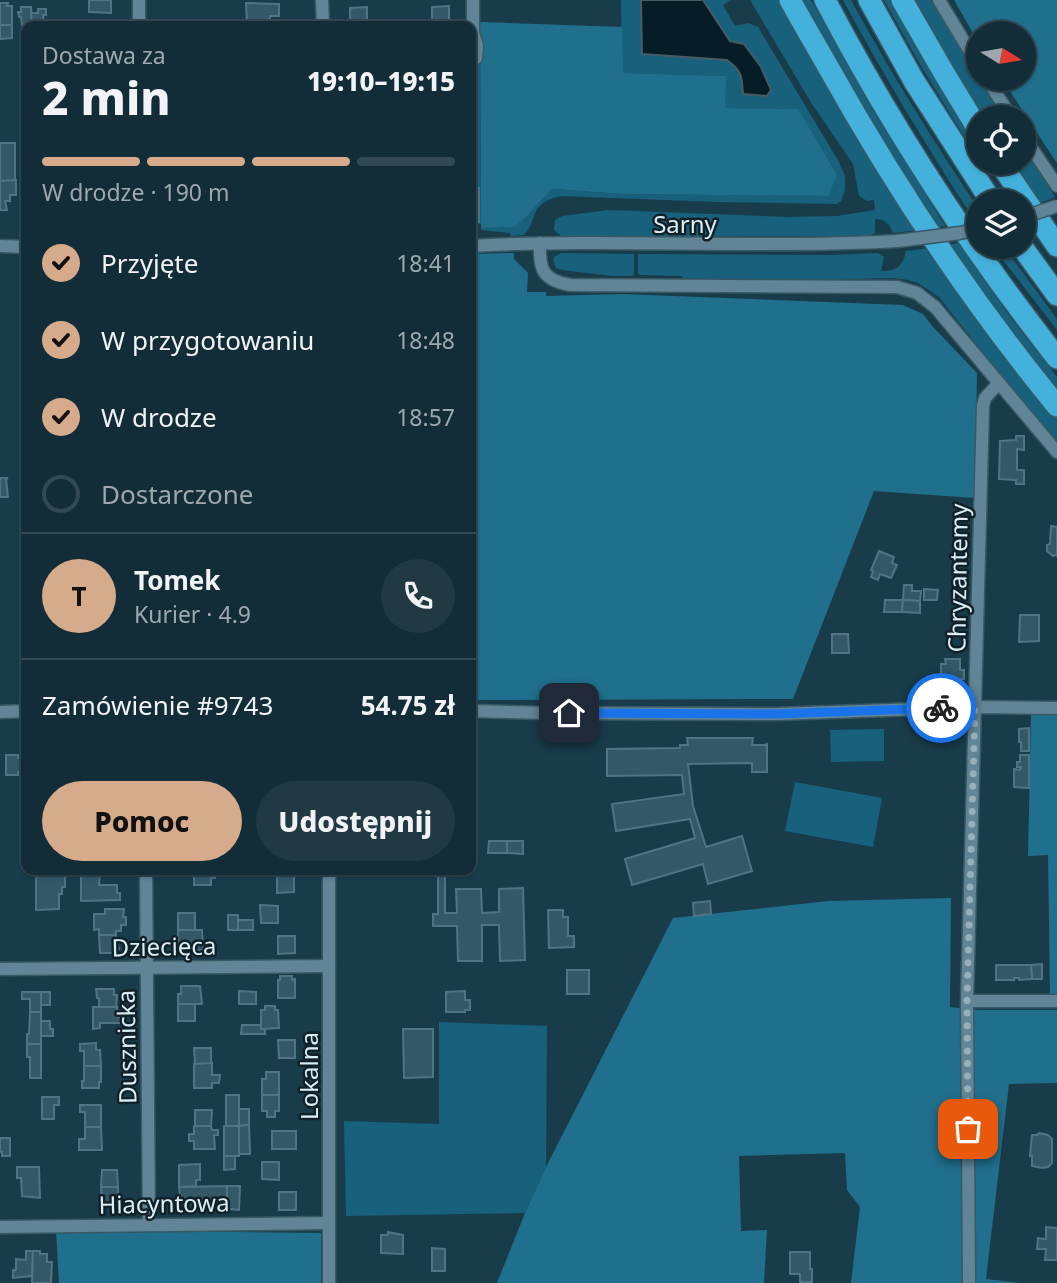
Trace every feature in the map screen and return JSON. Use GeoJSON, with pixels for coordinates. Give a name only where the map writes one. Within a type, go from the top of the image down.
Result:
{"type":"FeatureCollection","features":[{"type":"Feature","properties":{"kind":"highway"},"geometry":{"type":"LineString","coordinates":[[790,0],[892,177],[972,296],[1057,406]]}},
{"type":"Feature","properties":{"kind":"highway"},"geometry":{"type":"LineString","coordinates":[[825,0],[923,169],[985,262],[1057,358]]}},
{"type":"Feature","properties":{"kind":"highway"},"geometry":{"type":"LineString","coordinates":[[869,0],[914,81],[983,189]]}},
{"type":"Feature","properties":{"kind":"highway"},"geometry":{"type":"LineString","coordinates":[[903,0],[966,108]]}},
{"type":"Feature","properties":{"kind":"highway"},"geometry":{"type":"LineString","coordinates":[[1008,175],[1057,246]]}},
{"type":"Feature","properties":{"kind":"highway"},"geometry":{"type":"LineString","coordinates":[[1031,259],[1057,295]]}},
{"type":"Feature","properties":{"kind":"street"},"geometry":{"type":"LineString","coordinates":[[139,0],[139,21]]}},
{"type":"Feature","properties":{"kind":"street"},"geometry":{"type":"LineString","coordinates":[[322,0],[323,21]]}},
{"type":"Feature","properties":{"kind":"street"},"geometry":{"type":"LineString","coordinates":[[473,0],[473,21]]}},
{"type":"Feature","properties":{"kind":"street"},"geometry":{"type":"LineString","coordinates":[[939,0],[966,45]]}},
{"type":"Feature","properties":{"kind":"street"},"geometry":{"type":"LineString","coordinates":[[476,42],[477,58]]}},
{"type":"Feature","properties":{"kind":"street"},"geometry":{"type":"LineString","coordinates":[[1036,155],[1057,186]]}},
{"type":"Feature","properties":{"kind":"street"},"geometry":{"type":"LineString","coordinates":[[1036,213],[1057,206]]}},
{"type":"Feature","properties":{"kind":"street","name":"Sarny"},"geometry":{"type":"LineString","coordinates":[[476,246],[540,243],[846,244],[898,241],[966,232]]}},
{"type":"Feature","properties":{"kind":"street"},"geometry":{"type":"LineString","coordinates":[[540,243],[542,271],[558,283],[570,285],[885,287],[917,293],[935,307],[1057,452]]}},
{"type":"Feature","properties":{"kind":"street"},"geometry":{"type":"LineString","coordinates":[[0,246],[21,247]]}},
{"type":"Feature","properties":{"kind":"street","name":"Chryzantemy"},"geometry":{"type":"LineString","coordinates":[[969,1283],[967,1001],[982,406],[985,398],[998,384]]}},
{"type":"Feature","properties":{"kind":"street"},"geometry":{"type":"LineString","coordinates":[[476,711],[776,714],[975,707],[1057,708]]}},
{"type":"Feature","properties":{"kind":"street"},"geometry":{"type":"LineString","coordinates":[[0,712],[21,711]]}},
{"type":"Feature","properties":{"kind":"street","name":"Dusznicka"},"geometry":{"type":"LineString","coordinates":[[146,875],[149,1224]]}},
{"type":"Feature","properties":{"kind":"street","name":"Lokalna"},"geometry":{"type":"LineString","coordinates":[[329,875],[329,1283]]}},
{"type":"Feature","properties":{"kind":"street","name":"Dziecięca"},"geometry":{"type":"LineString","coordinates":[[0,969],[329,966]]}},
{"type":"Feature","properties":{"kind":"street"},"geometry":{"type":"LineString","coordinates":[[967,1001],[1057,1001]]}},
{"type":"Feature","properties":{"kind":"street","name":"Hiacyntowa"},"geometry":{"type":"LineString","coordinates":[[0,1227],[329,1223]]}},
{"type":"Feature","properties":{"kind":"shaded area"},"geometry":{"type":"Polygon","coordinates":[[[621,0],[641,0],[642,54],[727,60],[767,96],[703,0],[731,0],[723,5],[735,26],[748,23],[758,27],[839,162],[845,176],[845,190],[841,201],[837,204],[718,202],[560,196],[538,208],[524,235],[511,236],[510,233],[481,230],[515,227],[552,189],[622,194],[828,196],[798,109],[724,108],[725,76],[622,73],[621,0]]]}},
{"type":"Feature","properties":{"kind":"shaded area"},"geometry":{"type":"Polygon","coordinates":[[[641,0],[703,0],[730,41],[744,44],[761,67],[771,90],[767,96],[743,94],[740,74],[727,60],[642,54],[641,0]]]}},
{"type":"Feature","properties":{"kind":"shaded area"},"geometry":{"type":"Polygon","coordinates":[[[750,0],[781,0],[918,230],[893,233],[887,223],[875,219],[875,233],[870,235],[562,237],[554,230],[555,220],[562,216],[609,210],[787,217],[837,216],[875,210],[874,200],[867,201],[859,196],[853,164],[812,104],[750,0]]]}},
{"type":"Feature","properties":{"kind":"shaded area"},"geometry":{"type":"Polygon","coordinates":[[[800,0],[811,0],[875,114],[945,226],[934,228],[800,0]]]}},
{"type":"Feature","properties":{"kind":"shaded area"},"geometry":{"type":"Polygon","coordinates":[[[843,0],[851,0],[912,106],[966,189],[966,207],[923,139],[843,0]]]}},
{"type":"Feature","properties":{"kind":"shaded area"},"geometry":{"type":"Polygon","coordinates":[[[884,0],[892,0],[966,124],[966,139],[884,0]]]}},
{"type":"Feature","properties":{"kind":"shaded area"},"geometry":{"type":"Polygon","coordinates":[[[912,0],[931,0],[966,57],[966,90],[912,0]]]}},
{"type":"Feature","properties":{"kind":"shaded area"},"geometry":{"type":"Polygon","coordinates":[[[954,0],[1057,0],[1057,162],[1036,131],[1036,105],[1019,105],[1010,91],[1036,91],[1036,21],[966,21],[954,0]]]}},
{"type":"Feature","properties":{"kind":"shaded area"},"geometry":{"type":"Polygon","coordinates":[[[480,22],[622,27],[623,73],[726,76],[725,108],[798,109],[837,175],[828,196],[622,194],[552,189],[515,227],[481,228],[480,22]]]}},
{"type":"Feature","properties":{"kind":"shaded area"},"geometry":{"type":"Polygon","coordinates":[[[476,54],[480,58],[481,224],[476,224],[476,54]]]}},
{"type":"Feature","properties":{"kind":"shaded area"},"geometry":{"type":"Polygon","coordinates":[[[966,91],[987,91],[996,105],[975,105],[966,91]]]}},
{"type":"Feature","properties":{"kind":"shaded area"},"geometry":{"type":"Polygon","coordinates":[[[1036,168],[1055,197],[1038,204],[1036,189],[1028,189],[1019,175],[1036,175],[1036,168]]]}},
{"type":"Feature","properties":{"kind":"shaded area"},"geometry":{"type":"Polygon","coordinates":[[[958,243],[966,259],[969,259],[1057,377],[1057,393],[946,245],[958,243]]]}},
{"type":"Feature","properties":{"kind":"shaded area"},"geometry":{"type":"Polygon","coordinates":[[[930,248],[1016,367],[1057,418],[1057,443],[939,297],[918,283],[893,278],[761,281],[638,274],[638,254],[878,253],[884,257],[881,271],[886,271],[898,267],[906,251],[930,248]]]}},
{"type":"Feature","properties":{"kind":"shaded area"},"geometry":{"type":"Polygon","coordinates":[[[514,253],[514,259],[528,273],[527,292],[546,292],[546,296],[622,294],[903,305],[923,314],[977,373],[975,498],[874,491],[793,699],[476,700],[476,254],[514,253]]]}},
{"type":"Feature","properties":{"kind":"shaded area"},"geometry":{"type":"Polygon","coordinates":[[[561,253],[634,254],[634,274],[612,276],[562,270],[556,268],[553,260],[561,253]]]}},
{"type":"Feature","properties":{"kind":"shaded area"},"geometry":{"type":"Polygon","coordinates":[[[1002,259],[1013,259],[1057,319],[1057,330],[1002,259]]]}},
{"type":"Feature","properties":{"kind":"shaded area"},"geometry":{"type":"Polygon","coordinates":[[[1031,713],[1057,713],[1057,998],[1050,998],[1048,855],[1028,856],[1031,713]]]}},
{"type":"Feature","properties":{"kind":"shaded area"},"geometry":{"type":"Polygon","coordinates":[[[884,729],[884,761],[831,762],[830,730],[884,729]]]}},
{"type":"Feature","properties":{"kind":"shaded area"},"geometry":{"type":"Polygon","coordinates":[[[795,782],[882,798],[873,847],[785,831],[795,782]]]}},
{"type":"Feature","properties":{"kind":"shaded area"},"geometry":{"type":"Polygon","coordinates":[[[951,898],[950,1007],[979,1010],[1057,1010],[1057,1083],[1009,1084],[986,1279],[1020,1283],[851,1283],[860,1207],[847,1190],[845,1153],[739,1156],[741,1231],[767,1230],[764,1283],[497,1283],[546,1167],[673,918],[828,901],[951,898]]]}},
{"type":"Feature","properties":{"kind":"shaded area"},"geometry":{"type":"Polygon","coordinates":[[[439,1022],[547,1026],[546,1167],[525,1213],[346,1216],[344,1121],[439,1124],[439,1022]]]}},
{"type":"Feature","properties":{"kind":"shaded area"},"geometry":{"type":"Polygon","coordinates":[[[56,1230],[321,1233],[321,1283],[59,1283],[56,1230]]]}},
{"type":"Feature","properties":{"kind":"building"},"geometry":{"type":"Polygon","coordinates":[[[89,0],[111,0],[111,13],[89,12],[89,0]]]}},
{"type":"Feature","properties":{"kind":"building"},"geometry":{"type":"Polygon","coordinates":[[[0,3],[12,6],[12,25],[0,25],[0,3]]]}},
{"type":"Feature","properties":{"kind":"building"},"geometry":{"type":"Polygon","coordinates":[[[246,3],[279,4],[279,16],[270,16],[270,21],[247,21],[246,3]]]}},
{"type":"Feature","properties":{"kind":"building"},"geometry":{"type":"Polygon","coordinates":[[[449,6],[449,21],[432,21],[432,7],[449,6]]]}},
{"type":"Feature","properties":{"kind":"building"},"geometry":{"type":"Polygon","coordinates":[[[21,7],[31,7],[32,21],[22,21],[18,12],[21,12],[21,7]]]}},
{"type":"Feature","properties":{"kind":"building"},"geometry":{"type":"Polygon","coordinates":[[[367,7],[367,21],[350,21],[350,8],[367,7]]]}},
{"type":"Feature","properties":{"kind":"building"},"geometry":{"type":"Polygon","coordinates":[[[38,9],[46,9],[44,21],[32,21],[31,13],[38,13],[38,9]]]}},
{"type":"Feature","properties":{"kind":"building"},"geometry":{"type":"Polygon","coordinates":[[[0,25],[12,25],[12,38],[0,39],[0,25]]]}},
{"type":"Feature","properties":{"kind":"building"},"geometry":{"type":"Polygon","coordinates":[[[0,143],[15,143],[15,181],[0,181],[0,143]]]}},
{"type":"Feature","properties":{"kind":"building"},"geometry":{"type":"Polygon","coordinates":[[[16,180],[16,195],[10,195],[10,201],[5,201],[7,210],[0,210],[0,181],[16,180]]]}},
{"type":"Feature","properties":{"kind":"building"},"geometry":{"type":"Polygon","coordinates":[[[476,188],[479,188],[479,222],[476,222],[476,188]]]}},
{"type":"Feature","properties":{"kind":"building"},"geometry":{"type":"Polygon","coordinates":[[[1016,436],[1024,436],[1024,450],[1017,449],[1017,470],[1024,470],[1024,484],[1016,484],[1016,480],[999,479],[1000,441],[1016,440],[1016,436]]]}},
{"type":"Feature","properties":{"kind":"building"},"geometry":{"type":"Polygon","coordinates":[[[0,478],[8,478],[8,497],[0,497],[0,478]]]}},
{"type":"Feature","properties":{"kind":"building"},"geometry":{"type":"Polygon","coordinates":[[[1051,526],[1057,527],[1057,556],[1047,551],[1051,526]]]}},
{"type":"Feature","properties":{"kind":"building"},"geometry":{"type":"Polygon","coordinates":[[[879,551],[894,557],[892,563],[897,565],[891,578],[880,574],[878,580],[871,577],[879,551]]]}},
{"type":"Feature","properties":{"kind":"building"},"geometry":{"type":"Polygon","coordinates":[[[904,585],[912,585],[912,591],[921,591],[920,601],[903,600],[904,585]]]}},
{"type":"Feature","properties":{"kind":"building"},"geometry":{"type":"Polygon","coordinates":[[[924,589],[938,590],[937,600],[924,600],[924,589]]]}},
{"type":"Feature","properties":{"kind":"building"},"geometry":{"type":"Polygon","coordinates":[[[885,600],[903,600],[902,612],[884,612],[885,600]]]}},
{"type":"Feature","properties":{"kind":"building"},"geometry":{"type":"Polygon","coordinates":[[[903,600],[920,601],[920,613],[902,612],[903,600]]]}},
{"type":"Feature","properties":{"kind":"building"},"geometry":{"type":"Polygon","coordinates":[[[1020,615],[1039,615],[1039,641],[1019,642],[1020,615]]]}},
{"type":"Feature","properties":{"kind":"building"},"geometry":{"type":"Polygon","coordinates":[[[832,634],[848,634],[849,653],[832,653],[832,634]]]}},
{"type":"Feature","properties":{"kind":"building"},"geometry":{"type":"Polygon","coordinates":[[[945,659],[960,659],[960,670],[964,670],[964,679],[960,679],[960,690],[938,693],[933,675],[941,675],[941,664],[946,664],[945,659]]]}},
{"type":"Feature","properties":{"kind":"building"},"geometry":{"type":"Polygon","coordinates":[[[1029,728],[1029,751],[1021,751],[1019,729],[1029,728]]]}},
{"type":"Feature","properties":{"kind":"building"},"geometry":{"type":"Polygon","coordinates":[[[687,738],[753,738],[752,745],[767,743],[767,772],[752,772],[752,763],[688,764],[693,806],[706,847],[742,836],[752,871],[708,884],[703,864],[632,885],[625,859],[695,838],[690,819],[616,831],[612,804],[684,794],[682,775],[607,776],[607,749],[680,748],[680,745],[688,745],[687,738]]]}},
{"type":"Feature","properties":{"kind":"building"},"geometry":{"type":"Polygon","coordinates":[[[6,755],[18,755],[18,758],[21,758],[21,772],[18,772],[18,775],[6,775],[6,755]]]}},
{"type":"Feature","properties":{"kind":"building"},"geometry":{"type":"Polygon","coordinates":[[[1020,755],[1029,755],[1029,788],[1014,787],[1014,769],[1020,770],[1017,762],[1020,762],[1020,755]]]}},
{"type":"Feature","properties":{"kind":"building"},"geometry":{"type":"Polygon","coordinates":[[[489,841],[507,841],[507,853],[488,853],[489,841]]]}},
{"type":"Feature","properties":{"kind":"building"},"geometry":{"type":"Polygon","coordinates":[[[507,841],[523,841],[523,854],[507,853],[507,841]]]}},
{"type":"Feature","properties":{"kind":"building"},"geometry":{"type":"Polygon","coordinates":[[[36,875],[65,875],[65,887],[62,887],[62,894],[59,894],[59,909],[36,910],[36,875]]]}},
{"type":"Feature","properties":{"kind":"building"},"geometry":{"type":"Polygon","coordinates":[[[81,875],[100,875],[99,885],[117,885],[117,893],[120,893],[120,900],[81,901],[81,875]]]}},
{"type":"Feature","properties":{"kind":"building"},"geometry":{"type":"Polygon","coordinates":[[[194,875],[215,875],[215,878],[211,878],[211,885],[194,885],[194,875]]]}},
{"type":"Feature","properties":{"kind":"building"},"geometry":{"type":"Polygon","coordinates":[[[277,875],[294,875],[294,892],[277,893],[277,875]]]}},
{"type":"Feature","properties":{"kind":"building"},"geometry":{"type":"Polygon","coordinates":[[[438,875],[445,875],[445,913],[457,913],[456,889],[481,889],[482,913],[499,912],[499,889],[523,888],[525,960],[500,961],[499,925],[482,925],[482,961],[458,961],[457,926],[433,926],[433,914],[438,914],[438,875]]]}},
{"type":"Feature","properties":{"kind":"building"},"geometry":{"type":"Polygon","coordinates":[[[710,901],[711,914],[694,916],[693,903],[710,901]]]}},
{"type":"Feature","properties":{"kind":"building"},"geometry":{"type":"Polygon","coordinates":[[[260,905],[278,906],[278,923],[261,923],[260,905]]]}},
{"type":"Feature","properties":{"kind":"building"},"geometry":{"type":"Polygon","coordinates":[[[105,909],[124,909],[126,925],[121,925],[121,931],[116,931],[116,935],[99,935],[99,929],[94,930],[94,914],[105,914],[105,909]]]}},
{"type":"Feature","properties":{"kind":"building"},"geometry":{"type":"Polygon","coordinates":[[[548,910],[563,910],[563,917],[568,917],[568,936],[574,936],[574,947],[549,948],[548,910]]]}},
{"type":"Feature","properties":{"kind":"building"},"geometry":{"type":"Polygon","coordinates":[[[178,913],[195,913],[195,930],[178,930],[178,913]]]}},
{"type":"Feature","properties":{"kind":"building"},"geometry":{"type":"Polygon","coordinates":[[[228,915],[238,915],[238,930],[228,930],[228,915]]]}},
{"type":"Feature","properties":{"kind":"building"},"geometry":{"type":"Polygon","coordinates":[[[238,920],[253,920],[253,930],[238,930],[238,920]]]}},
{"type":"Feature","properties":{"kind":"building"},"geometry":{"type":"Polygon","coordinates":[[[178,930],[202,930],[203,950],[178,950],[178,930]]]}},
{"type":"Feature","properties":{"kind":"building"},"geometry":{"type":"Polygon","coordinates":[[[99,935],[116,935],[119,949],[116,949],[116,953],[100,953],[99,935]]]}},
{"type":"Feature","properties":{"kind":"building"},"geometry":{"type":"Polygon","coordinates":[[[278,936],[295,936],[295,953],[278,954],[278,936]]]}},
{"type":"Feature","properties":{"kind":"building"},"geometry":{"type":"Polygon","coordinates":[[[1042,964],[1042,979],[1032,979],[1031,965],[1042,964]]]}},
{"type":"Feature","properties":{"kind":"building"},"geometry":{"type":"Polygon","coordinates":[[[996,965],[1031,965],[1032,979],[996,980],[996,965]]]}},
{"type":"Feature","properties":{"kind":"building"},"geometry":{"type":"Polygon","coordinates":[[[567,970],[589,970],[589,994],[567,994],[567,970]]]}},
{"type":"Feature","properties":{"kind":"building"},"geometry":{"type":"Polygon","coordinates":[[[280,976],[292,976],[292,980],[295,979],[295,998],[278,998],[280,976]]]}},
{"type":"Feature","properties":{"kind":"building"},"geometry":{"type":"Polygon","coordinates":[[[181,986],[200,986],[202,1004],[178,1004],[181,986]]]}},
{"type":"Feature","properties":{"kind":"building"},"geometry":{"type":"Polygon","coordinates":[[[96,989],[114,989],[114,995],[117,995],[116,1007],[99,1007],[96,989]]]}},
{"type":"Feature","properties":{"kind":"building"},"geometry":{"type":"Polygon","coordinates":[[[239,991],[256,992],[256,1004],[239,1004],[239,991]]]}},
{"type":"Feature","properties":{"kind":"building"},"geometry":{"type":"Polygon","coordinates":[[[465,991],[465,1000],[470,1000],[470,1010],[446,1012],[446,992],[465,991]]]}},
{"type":"Feature","properties":{"kind":"building"},"geometry":{"type":"Polygon","coordinates":[[[22,992],[41,992],[41,1012],[30,1012],[30,999],[22,999],[22,992]]]}},
{"type":"Feature","properties":{"kind":"building"},"geometry":{"type":"Polygon","coordinates":[[[41,992],[50,992],[50,1005],[41,1005],[41,992]]]}},
{"type":"Feature","properties":{"kind":"building"},"geometry":{"type":"Polygon","coordinates":[[[178,1004],[195,1004],[195,1021],[178,1021],[178,1004]]]}},
{"type":"Feature","properties":{"kind":"building"},"geometry":{"type":"Polygon","coordinates":[[[265,1006],[275,1006],[275,1010],[278,1010],[279,1028],[261,1029],[261,1010],[265,1010],[265,1006]]]}},
{"type":"Feature","properties":{"kind":"building"},"geometry":{"type":"Polygon","coordinates":[[[93,1007],[117,1007],[117,1017],[122,1017],[122,1023],[100,1023],[100,1028],[93,1029],[93,1007]]]}},
{"type":"Feature","properties":{"kind":"building"},"geometry":{"type":"Polygon","coordinates":[[[30,1012],[41,1012],[41,1044],[27,1044],[30,1012]]]}},
{"type":"Feature","properties":{"kind":"building"},"geometry":{"type":"Polygon","coordinates":[[[41,1021],[50,1021],[53,1036],[41,1036],[41,1021]]]}},
{"type":"Feature","properties":{"kind":"building"},"geometry":{"type":"Polygon","coordinates":[[[242,1025],[261,1025],[265,1034],[241,1034],[242,1025]]]}},
{"type":"Feature","properties":{"kind":"building"},"geometry":{"type":"Polygon","coordinates":[[[403,1029],[433,1029],[433,1077],[404,1078],[403,1029]]]}},
{"type":"Feature","properties":{"kind":"building"},"geometry":{"type":"Polygon","coordinates":[[[278,1040],[295,1040],[295,1058],[279,1058],[278,1040]]]}},
{"type":"Feature","properties":{"kind":"building"},"geometry":{"type":"Polygon","coordinates":[[[96,1043],[96,1050],[100,1050],[101,1066],[84,1066],[84,1051],[80,1051],[80,1044],[96,1043]]]}},
{"type":"Feature","properties":{"kind":"building"},"geometry":{"type":"Polygon","coordinates":[[[27,1044],[41,1044],[41,1078],[30,1078],[27,1044]]]}},
{"type":"Feature","properties":{"kind":"building"},"geometry":{"type":"Polygon","coordinates":[[[194,1048],[211,1048],[211,1064],[195,1064],[194,1048]]]}},
{"type":"Feature","properties":{"kind":"building"},"geometry":{"type":"Polygon","coordinates":[[[212,1063],[212,1075],[220,1075],[219,1083],[212,1083],[212,1088],[194,1088],[194,1064],[212,1063]]]}},
{"type":"Feature","properties":{"kind":"building"},"geometry":{"type":"Polygon","coordinates":[[[84,1066],[101,1066],[99,1088],[82,1088],[84,1066]]]}},
{"type":"Feature","properties":{"kind":"building"},"geometry":{"type":"Polygon","coordinates":[[[266,1072],[279,1072],[279,1095],[262,1095],[262,1079],[266,1079],[266,1072]]]}},
{"type":"Feature","properties":{"kind":"building"},"geometry":{"type":"Polygon","coordinates":[[[226,1095],[239,1095],[239,1126],[226,1126],[226,1095]]]}},
{"type":"Feature","properties":{"kind":"building"},"geometry":{"type":"Polygon","coordinates":[[[262,1095],[279,1095],[279,1111],[275,1111],[275,1117],[267,1117],[267,1111],[262,1111],[262,1095]]]}},
{"type":"Feature","properties":{"kind":"building"},"geometry":{"type":"Polygon","coordinates":[[[42,1097],[59,1097],[59,1105],[54,1105],[54,1119],[42,1119],[42,1097]]]}},
{"type":"Feature","properties":{"kind":"building"},"geometry":{"type":"Polygon","coordinates":[[[80,1105],[101,1105],[101,1127],[85,1127],[85,1112],[80,1112],[80,1105]]]}},
{"type":"Feature","properties":{"kind":"building"},"geometry":{"type":"Polygon","coordinates":[[[239,1109],[249,1109],[249,1125],[239,1126],[239,1109]]]}},
{"type":"Feature","properties":{"kind":"building"},"geometry":{"type":"Polygon","coordinates":[[[195,1110],[212,1110],[211,1126],[195,1126],[195,1110]]]}},
{"type":"Feature","properties":{"kind":"building"},"geometry":{"type":"Polygon","coordinates":[[[249,1125],[250,1154],[239,1154],[239,1126],[249,1125]]]}},
{"type":"Feature","properties":{"kind":"building"},"geometry":{"type":"Polygon","coordinates":[[[194,1126],[211,1126],[212,1130],[218,1130],[218,1135],[214,1135],[215,1149],[194,1149],[194,1141],[189,1141],[189,1134],[194,1134],[194,1126]]]}},
{"type":"Feature","properties":{"kind":"building"},"geometry":{"type":"Polygon","coordinates":[[[224,1126],[239,1126],[239,1156],[224,1156],[224,1126]]]}},
{"type":"Feature","properties":{"kind":"building"},"geometry":{"type":"Polygon","coordinates":[[[85,1127],[101,1127],[102,1150],[79,1150],[79,1139],[85,1139],[85,1127]]]}},
{"type":"Feature","properties":{"kind":"building"},"geometry":{"type":"Polygon","coordinates":[[[272,1131],[296,1131],[296,1149],[272,1149],[272,1131]]]}},
{"type":"Feature","properties":{"kind":"building"},"geometry":{"type":"Polygon","coordinates":[[[1039,1133],[1052,1139],[1052,1163],[1048,1167],[1032,1166],[1032,1135],[1039,1133]]]}},
{"type":"Feature","properties":{"kind":"building"},"geometry":{"type":"Polygon","coordinates":[[[0,1138],[10,1138],[10,1156],[2,1156],[0,1138]]]}},
{"type":"Feature","properties":{"kind":"building"},"geometry":{"type":"Polygon","coordinates":[[[224,1156],[235,1156],[235,1169],[224,1170],[224,1156]]]}},
{"type":"Feature","properties":{"kind":"building"},"geometry":{"type":"Polygon","coordinates":[[[262,1162],[279,1162],[279,1180],[262,1179],[262,1162]]]}},
{"type":"Feature","properties":{"kind":"building"},"geometry":{"type":"Polygon","coordinates":[[[200,1164],[200,1180],[196,1180],[196,1186],[179,1187],[179,1165],[200,1164]]]}},
{"type":"Feature","properties":{"kind":"building"},"geometry":{"type":"Polygon","coordinates":[[[17,1167],[39,1167],[40,1198],[22,1196],[17,1167]]]}},
{"type":"Feature","properties":{"kind":"building"},"geometry":{"type":"Polygon","coordinates":[[[102,1170],[117,1170],[118,1187],[101,1187],[102,1170]]]}},
{"type":"Feature","properties":{"kind":"building"},"geometry":{"type":"Polygon","coordinates":[[[227,1186],[227,1197],[222,1197],[222,1206],[192,1204],[192,1198],[180,1198],[179,1187],[227,1186]]]}},
{"type":"Feature","properties":{"kind":"building"},"geometry":{"type":"Polygon","coordinates":[[[227,1186],[240,1186],[239,1210],[218,1208],[222,1206],[222,1197],[227,1197],[227,1186]]]}},
{"type":"Feature","properties":{"kind":"building"},"geometry":{"type":"Polygon","coordinates":[[[101,1187],[118,1187],[118,1203],[102,1203],[101,1187]]]}},
{"type":"Feature","properties":{"kind":"building"},"geometry":{"type":"Polygon","coordinates":[[[279,1192],[296,1192],[296,1210],[279,1210],[279,1192]]]}},
{"type":"Feature","properties":{"kind":"building"},"geometry":{"type":"Polygon","coordinates":[[[1046,1227],[1057,1228],[1057,1260],[1045,1260],[1046,1249],[1037,1249],[1038,1238],[1046,1239],[1046,1227]]]}},
{"type":"Feature","properties":{"kind":"building"},"geometry":{"type":"Polygon","coordinates":[[[388,1232],[403,1235],[403,1254],[381,1253],[381,1235],[388,1235],[388,1232]]]}},
{"type":"Feature","properties":{"kind":"building"},"geometry":{"type":"Polygon","coordinates":[[[432,1248],[445,1249],[445,1271],[432,1271],[432,1248]]]}},
{"type":"Feature","properties":{"kind":"building"},"geometry":{"type":"Polygon","coordinates":[[[26,1251],[33,1251],[32,1276],[13,1278],[16,1259],[26,1260],[26,1251]]]}},
{"type":"Feature","properties":{"kind":"building"},"geometry":{"type":"Polygon","coordinates":[[[33,1251],[47,1254],[47,1262],[52,1262],[51,1283],[32,1283],[33,1251]]]}},
{"type":"Feature","properties":{"kind":"building"},"geometry":{"type":"Polygon","coordinates":[[[790,1252],[810,1252],[812,1282],[800,1282],[800,1274],[790,1274],[790,1252]]]}},
{"type":"Feature","properties":{"kind":"way so far"},"geometry":{"type":"LineString","coordinates":[[941,708],[975,707],[967,1001],[968,1129]]}},
{"type":"Feature","properties":{"kind":"route"},"geometry":{"type":"LineString","coordinates":[[569,713],[776,714],[941,708]]}}]}
